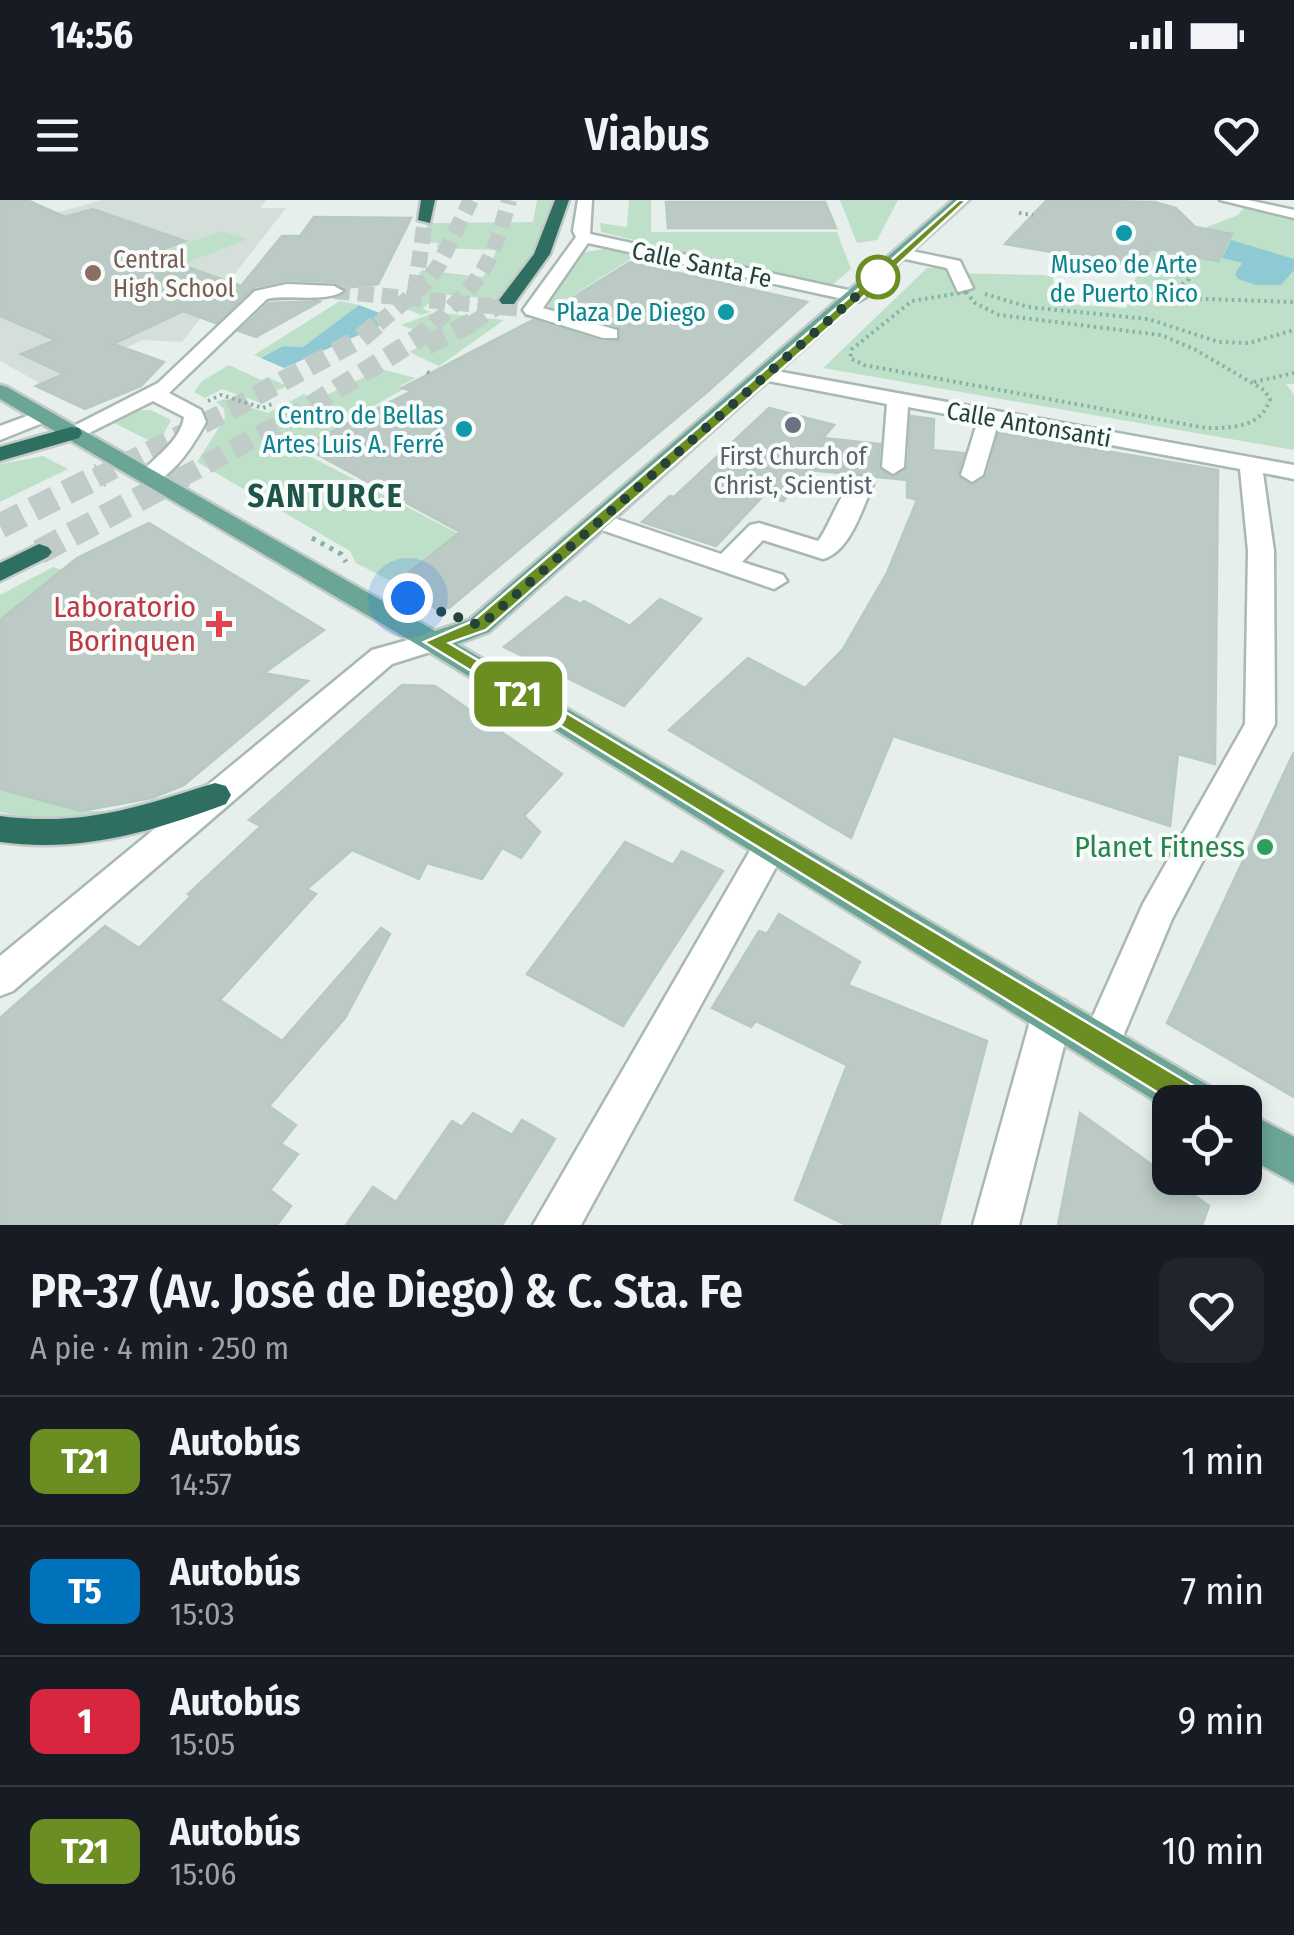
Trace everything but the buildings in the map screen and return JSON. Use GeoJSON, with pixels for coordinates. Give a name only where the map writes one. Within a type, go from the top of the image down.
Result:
{"type":"FeatureCollection","features":[{"type":"Feature","properties":{"kind":"highway"},"geometry":{"type":"LineString","coordinates":[[425,220],[428,200]]}},
{"type":"Feature","properties":{"kind":"highway"},"geometry":{"type":"LineString","coordinates":[[508,300],[535,269],[554,235],[562,200]]}},
{"type":"Feature","properties":{"kind":"highway"},"geometry":{"type":"LineString","coordinates":[[0,454],[71,433]]}},
{"type":"Feature","properties":{"kind":"highway"},"geometry":{"type":"LineString","coordinates":[[0,574],[39,552]]}},
{"type":"Feature","properties":{"kind":"highway"},"geometry":{"type":"LineString","coordinates":[[0,829],[68,836],[125,828],[215,795]]}},
{"type":"Feature","properties":{"kind":"main road"},"geometry":{"type":"LineString","coordinates":[[434,642],[474,630],[857,297],[962,200]]}},
{"type":"Feature","properties":{"kind":"main road"},"geometry":{"type":"LineString","coordinates":[[0,390],[434,642],[1168,1085]]}},
{"type":"Feature","properties":{"kind":"main road"},"geometry":{"type":"LineString","coordinates":[[1262,1142],[1294,1162]]}},
{"type":"Feature","properties":{"kind":"street"},"geometry":{"type":"LineString","coordinates":[[585,200],[581,231],[584,237],[532,310],[610,334]]}},
{"type":"Feature","properties":{"kind":"street"},"geometry":{"type":"LineString","coordinates":[[1227,200],[1294,214]]}},
{"type":"Feature","properties":{"kind":"street","name":"Calle Santa Fe"},"geometry":{"type":"LineString","coordinates":[[584,237],[857,297]]}},
{"type":"Feature","properties":{"kind":"street"},"geometry":{"type":"LineString","coordinates":[[902,254],[954,264],[965,290]]}},
{"type":"Feature","properties":{"kind":"street"},"geometry":{"type":"LineString","coordinates":[[71,433],[155,394],[261,295],[287,289],[334,291]]}},
{"type":"Feature","properties":{"kind":"street","name":"Calle Antonsanti"},"geometry":{"type":"LineString","coordinates":[[765,375],[1294,472]]}},
{"type":"Feature","properties":{"kind":"street"},"geometry":{"type":"LineString","coordinates":[[149,477],[182,445],[195,422],[194,414],[155,394]]}},
{"type":"Feature","properties":{"kind":"street"},"geometry":{"type":"LineString","coordinates":[[893,467],[898,399]]}},
{"type":"Feature","properties":{"kind":"street"},"geometry":{"type":"LineString","coordinates":[[0,434],[43,416]]}},
{"type":"Feature","properties":{"kind":"street"},"geometry":{"type":"LineString","coordinates":[[972,475],[990,416]]}},
{"type":"Feature","properties":{"kind":"street"},"geometry":{"type":"LineString","coordinates":[[1100,1044],[1156,914],[1260,724],[1261,552],[1251,464]]}},
{"type":"Feature","properties":{"kind":"street"},"geometry":{"type":"LineString","coordinates":[[726,564],[759,530],[823,552],[842,527],[861,484]]}},
{"type":"Feature","properties":{"kind":"street"},"geometry":{"type":"LineString","coordinates":[[599,520],[774,581]]}},
{"type":"Feature","properties":{"kind":"street"},"geometry":{"type":"LineString","coordinates":[[0,979],[382,656],[434,642]]}},
{"type":"Feature","properties":{"kind":"street"},"geometry":{"type":"LineString","coordinates":[[556,1225],[772,845]]}},
{"type":"Feature","properties":{"kind":"street"},"geometry":{"type":"LineString","coordinates":[[996,1225],[1052,1014]]}},
{"type":"Feature","properties":{"kind":"path"},"geometry":{"type":"LineString","coordinates":[[1018,213],[1033,215]]}},
{"type":"Feature","properties":{"kind":"path"},"geometry":{"type":"LineString","coordinates":[[1178,254],[1176,261],[1190,271],[1189,278],[1172,292],[1176,298],[1193,301],[1247,297],[1294,302]]}},
{"type":"Feature","properties":{"kind":"path"},"geometry":{"type":"LineString","coordinates":[[965,290],[975,303],[999,315],[1161,335],[1268,394],[1266,414],[1244,425],[1206,428],[864,365],[850,357],[852,350],[902,304],[924,295],[965,290],[1028,306],[1148,319],[1219,342],[1262,341],[1294,330]]}},
{"type":"Feature","properties":{"kind":"path"},"geometry":{"type":"LineString","coordinates":[[1253,383],[1294,372]]}},
{"type":"Feature","properties":{"kind":"path"},"geometry":{"type":"LineString","coordinates":[[214,406],[206,402],[221,394],[263,408],[274,402]]}},
{"type":"Feature","properties":{"kind":"path"},"geometry":{"type":"LineString","coordinates":[[310,536],[341,554],[349,568]]}},
{"type":"Feature","properties":{"kind":"shaded area","name":"Central High School"},"geometry":{"type":"Polygon","coordinates":[[[102,200],[266,200],[260,208],[286,208],[182,342],[143,340],[41,384],[0,361],[0,251],[56,213],[102,200]]]}},
{"type":"Feature","properties":{"kind":"green space"},"geometry":{"type":"Polygon","coordinates":[[[537,200],[552,200],[550,215],[544,220],[548,221],[525,265],[499,296],[494,299],[438,294],[423,309],[431,312],[421,315],[391,303],[395,297],[408,297],[412,290],[408,289],[422,270],[483,277],[497,250],[437,248],[438,243],[418,242],[429,223],[533,222],[537,200]]]}},
{"type":"Feature","properties":{"kind":"green space"},"geometry":{"type":"Polygon","coordinates":[[[629,200],[651,200],[651,232],[837,232],[851,269],[830,287],[601,232],[600,223],[627,227],[629,200]]]}},
{"type":"Feature","properties":{"kind":"green space"},"geometry":{"type":"Polygon","coordinates":[[[840,200],[898,200],[877,240],[857,243],[840,200]]]}},
{"type":"Feature","properties":{"kind":"green space"},"geometry":{"type":"Polygon","coordinates":[[[1244,208],[1294,218],[1294,384],[1286,384],[1294,395],[1294,450],[823,368],[927,268],[946,268],[948,273],[1044,275],[1053,277],[1054,298],[1067,304],[1126,308],[1139,267],[1151,249],[1217,261],[1232,234],[1202,229],[1238,215],[1244,208]]]}},
{"type":"Feature","properties":{"kind":"green space"},"geometry":{"type":"Polygon","coordinates":[[[221,231],[248,239],[186,263],[158,254],[221,231]]]}},
{"type":"Feature","properties":{"kind":"green space"},"geometry":{"type":"Polygon","coordinates":[[[604,249],[637,255],[564,301],[580,307],[568,314],[550,308],[548,304],[580,253],[604,249]]]}},
{"type":"Feature","properties":{"kind":"green space"},"geometry":{"type":"Polygon","coordinates":[[[340,301],[359,305],[303,347],[283,346],[261,358],[254,355],[340,301]]]}},
{"type":"Feature","properties":{"kind":"green space"},"geometry":{"type":"Polygon","coordinates":[[[436,312],[504,320],[439,366],[409,352],[436,338],[401,325],[436,312]]]}},
{"type":"Feature","properties":{"kind":"green space"},"geometry":{"type":"Polygon","coordinates":[[[229,365],[261,380],[267,377],[287,386],[263,397],[267,400],[261,403],[222,389],[205,398],[194,392],[202,381],[229,365]]]}},
{"type":"Feature","properties":{"kind":"green space"},"geometry":{"type":"Polygon","coordinates":[[[381,369],[415,378],[400,386],[404,389],[296,449],[457,533],[393,582],[356,563],[350,551],[197,462],[225,418],[224,409],[216,402],[224,399],[268,413],[304,394],[316,400],[381,369]]]}},
{"type":"Feature","properties":{"kind":"green space"},"geometry":{"type":"Polygon","coordinates":[[[140,410],[151,410],[171,420],[161,439],[152,442],[114,423],[140,410]]]}},
{"type":"Feature","properties":{"kind":"green space"},"geometry":{"type":"Polygon","coordinates":[[[43,456],[68,469],[0,502],[0,464],[43,456]]]}},
{"type":"Feature","properties":{"kind":"green space"},"geometry":{"type":"Polygon","coordinates":[[[53,567],[62,570],[0,620],[0,595],[53,567]]]}},
{"type":"Feature","properties":{"kind":"green space"},"geometry":{"type":"Polygon","coordinates":[[[0,789],[81,811],[105,811],[99,820],[44,820],[0,812],[0,789]]]}},
{"type":"Feature","properties":{"kind":"water"},"geometry":{"type":"Polygon","coordinates":[[[1231,240],[1294,259],[1294,270],[1281,285],[1256,285],[1238,279],[1235,274],[1242,263],[1222,258],[1231,240]]]}},
{"type":"Feature","properties":{"kind":"water"},"geometry":{"type":"Polygon","coordinates":[[[359,305],[395,319],[284,368],[261,358],[283,346],[303,347],[359,305]]]}},
{"type":"Feature","properties":{"kind":"tunnel"},"geometry":{"type":"LineString","coordinates":[[378,324],[424,285],[439,265],[471,200]]}},
{"type":"Feature","properties":{"kind":"tunnel"},"geometry":{"type":"LineString","coordinates":[[437,321],[475,282],[491,256],[509,200]]}},
{"type":"Feature","properties":{"kind":"tunnel"},"geometry":{"type":"LineString","coordinates":[[415,291],[425,220]]}},
{"type":"Feature","properties":{"kind":"tunnel"},"geometry":{"type":"LineString","coordinates":[[334,291],[532,310]]}},
{"type":"Feature","properties":{"kind":"tunnel"},"geometry":{"type":"LineString","coordinates":[[471,324],[508,300]]}},
{"type":"Feature","properties":{"kind":"tunnel"},"geometry":{"type":"LineString","coordinates":[[96,478],[234,408],[361,338],[381,321]]}},
{"type":"Feature","properties":{"kind":"tunnel"},"geometry":{"type":"LineString","coordinates":[[180,478],[281,424],[420,337],[437,321]]}},
{"type":"Feature","properties":{"kind":"tunnel"},"geometry":{"type":"LineString","coordinates":[[434,324],[437,321]]}},
{"type":"Feature","properties":{"kind":"tunnel"},"geometry":{"type":"LineString","coordinates":[[427,345],[475,321]]}},
{"type":"Feature","properties":{"kind":"tunnel"},"geometry":{"type":"LineString","coordinates":[[0,526],[101,475]]}},
{"type":"Feature","properties":{"kind":"tunnel"},"geometry":{"type":"LineString","coordinates":[[39,552],[184,475]]}},
{"type":"Feature","properties":{"kind":"bus line","name":"T21"},"geometry":{"type":"LineString","coordinates":[[962,200],[857,297],[480,626],[434,642],[1168,1085]]}},
{"type":"Feature","properties":{"kind":"place","name":"Museo de Arte de Puerto Rico"},"geometry":{"type":"Point","coordinates":[1124,233]}},
{"type":"Feature","properties":{"kind":"place","name":"Central High School"},"geometry":{"type":"Point","coordinates":[93,273]}},
{"type":"Feature","properties":{"kind":"place","name":"Plaza De Diego"},"geometry":{"type":"Point","coordinates":[726,312]}},
{"type":"Feature","properties":{"kind":"place","name":"First Church of Christ, Scientist"},"geometry":{"type":"Point","coordinates":[793,425]}},
{"type":"Feature","properties":{"kind":"place","name":"Centro de Bellas Artes Luis A. Ferré"},"geometry":{"type":"Point","coordinates":[464,429]}},
{"type":"Feature","properties":{"kind":"place","name":"Laboratorio Borinquen"},"geometry":{"type":"Point","coordinates":[219,624]}},
{"type":"Feature","properties":{"kind":"place","name":"Planet Fitness"},"geometry":{"type":"Point","coordinates":[1265,847]}},
{"type":"Feature","properties":{"kind":"district","name":"SANTURCE"},"geometry":{"type":"Point","coordinates":[326,496]}},
{"type":"Feature","properties":{"kind":"route"},"geometry":{"type":"LineString","coordinates":[[408,598],[436,614],[450,612],[480,626],[878,277]]}}]}
